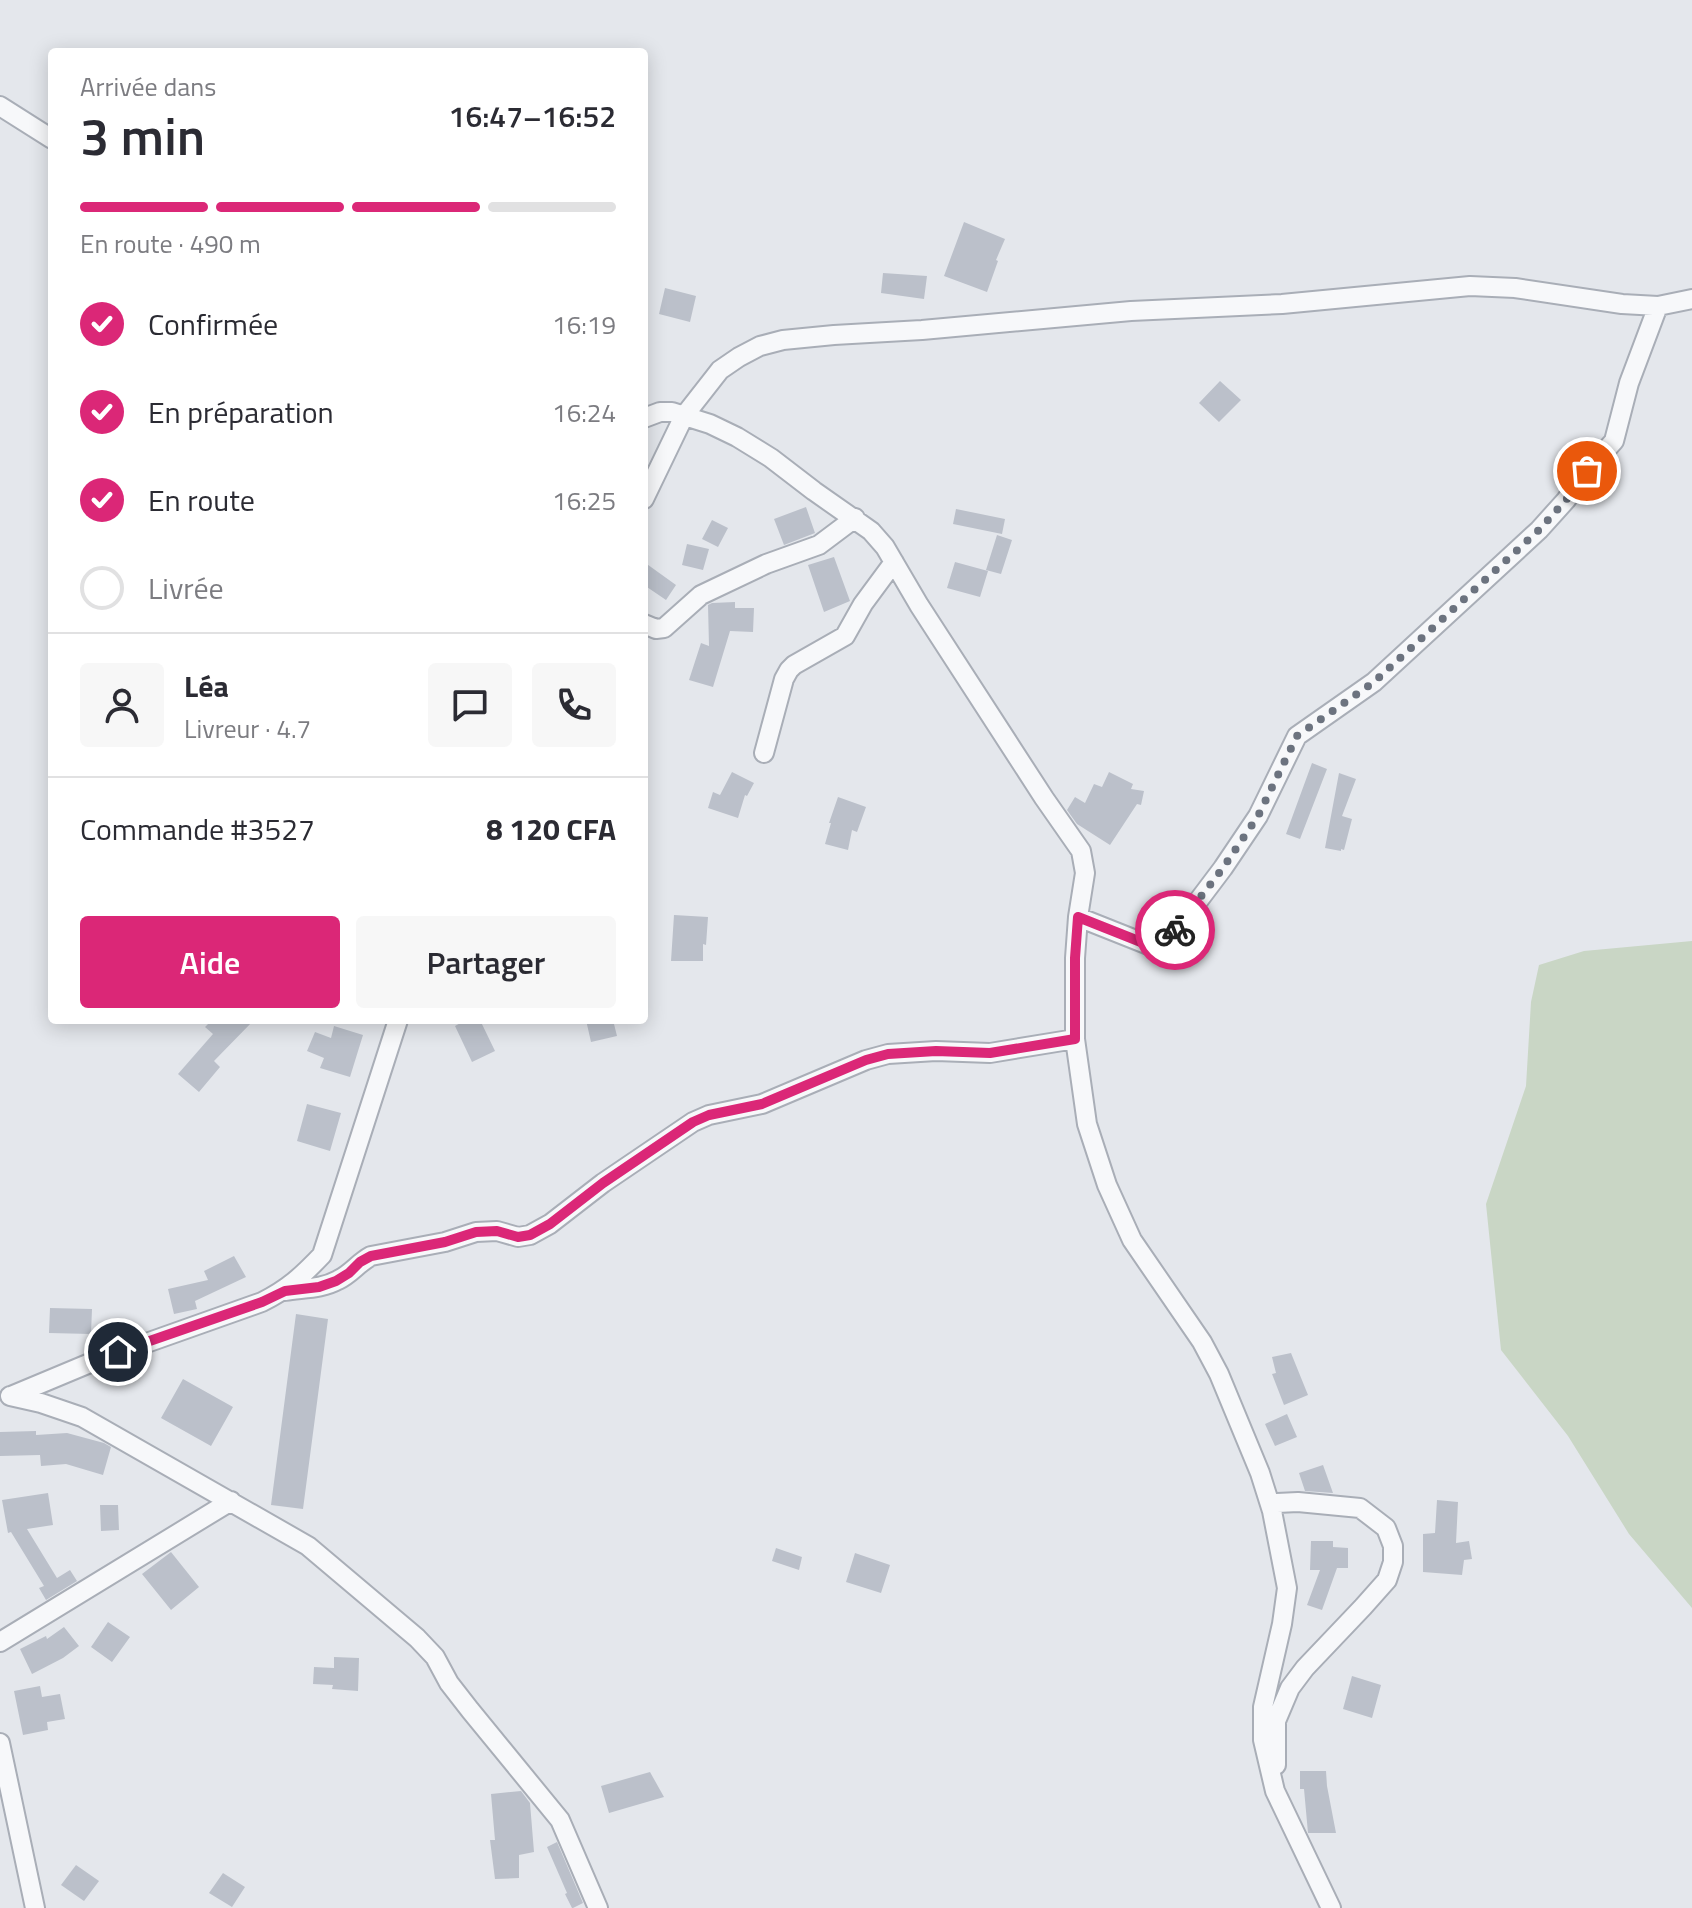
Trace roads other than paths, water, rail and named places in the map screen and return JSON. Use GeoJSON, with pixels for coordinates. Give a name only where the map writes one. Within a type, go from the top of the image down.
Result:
{"type":"FeatureCollection","features":[{"type":"Feature","properties":{"kind":"street"},"geometry":{"type":"LineString","coordinates":[[0,106],[48,136]]}},
{"type":"Feature","properties":{"kind":"street"},"geometry":{"type":"LineString","coordinates":[[648,491],[684,416],[720,370],[760,346],[783,340],[1131,311],[1282,304],[1470,286],[1515,288],[1622,304],[1658,306],[1692,299]]}},
{"type":"Feature","properties":{"kind":"street"},"geometry":{"type":"LineString","coordinates":[[1078,917],[1151,946],[1160,946],[1168,941],[1258,816],[1297,736],[1374,682],[1539,530],[1614,441],[1629,383],[1658,306]]}},
{"type":"Feature","properties":{"kind":"street"},"geometry":{"type":"LineString","coordinates":[[648,416],[672,412],[710,424],[737,437],[855,518],[878,539],[1081,851],[1085,873],[1075,958],[1075,1039],[1087,1124],[1107,1185],[1132,1240],[1202,1342],[1219,1374],[1260,1473],[1272,1511],[1287,1588],[1263,1707],[1263,1740],[1275,1791],[1331,1908]]}},
{"type":"Feature","properties":{"kind":"street"},"geometry":{"type":"LineString","coordinates":[[648,626],[664,628],[701,595],[766,564],[819,545],[855,518]]}},
{"type":"Feature","properties":{"kind":"street"},"geometry":{"type":"LineString","coordinates":[[764,753],[789,670],[845,636],[863,604],[894,562]]}},
{"type":"Feature","properties":{"kind":"street"},"geometry":{"type":"LineString","coordinates":[[319,1287],[322,1255],[397,1024]]}},
{"type":"Feature","properties":{"kind":"street"},"geometry":{"type":"LineString","coordinates":[[285,1291],[319,1287],[336,1281],[371,1256],[445,1242],[476,1232],[497,1231],[518,1237],[530,1235],[693,1122],[709,1115],[762,1104],[866,1060],[888,1054],[936,1051],[990,1053],[1075,1039]]}},
{"type":"Feature","properties":{"kind":"street"},"geometry":{"type":"LineString","coordinates":[[5,1397],[90,1363],[262,1302],[285,1291],[322,1255]]}},
{"type":"Feature","properties":{"kind":"street"},"geometry":{"type":"LineString","coordinates":[[5,1397],[41,1403],[82,1417],[308,1546],[417,1638],[435,1657],[449,1683],[470,1710],[560,1820],[598,1908]]}},
{"type":"Feature","properties":{"kind":"street"},"geometry":{"type":"LineString","coordinates":[[0,1642],[231,1501]]}},
{"type":"Feature","properties":{"kind":"street"},"geometry":{"type":"LineString","coordinates":[[1272,1511],[1277,1503],[1298,1502],[1360,1508],[1386,1528],[1393,1546],[1393,1562],[1387,1580],[1290,1688],[1276,1721],[1275,1791]]}},
{"type":"Feature","properties":{"kind":"street"},"geometry":{"type":"LineString","coordinates":[[0,1743],[35,1908]]}}]}
